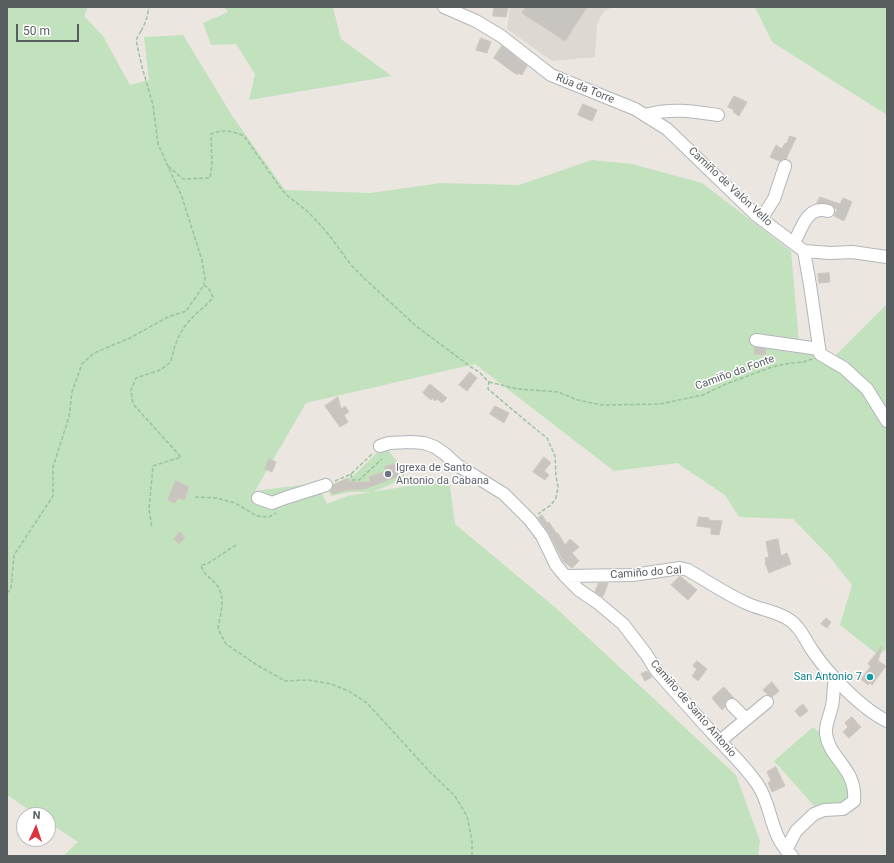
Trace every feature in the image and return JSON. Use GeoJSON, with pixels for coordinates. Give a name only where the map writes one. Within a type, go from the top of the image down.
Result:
{"type":"FeatureCollection","features":[{"type":"Feature","properties":{"kind":"street","name":"Rúa da Torre"},"geometry":{"type":"LineString","coordinates":[[444,7],[476,21],[501,36],[551,75],[635,109],[667,129]]}},
{"type":"Feature","properties":{"kind":"street"},"geometry":{"type":"LineString","coordinates":[[645,115],[661,111],[681,110],[718,115]]}},
{"type":"Feature","properties":{"kind":"street","name":"Camiño de Valón Vello"},"geometry":{"type":"LineString","coordinates":[[667,129],[761,219],[799,247]]}},
{"type":"Feature","properties":{"kind":"street"},"geometry":{"type":"LineString","coordinates":[[761,219],[774,199],[785,166]]}},
{"type":"Feature","properties":{"kind":"street"},"geometry":{"type":"LineString","coordinates":[[820,352],[810,285],[799,247],[807,218],[811,212],[820,209],[828,211]]}},
{"type":"Feature","properties":{"kind":"street"},"geometry":{"type":"LineString","coordinates":[[799,247],[830,253],[852,252],[887,257]]}},
{"type":"Feature","properties":{"kind":"street"},"geometry":{"type":"LineString","coordinates":[[756,340],[820,352],[844,368],[867,389],[887,421]]}},
{"type":"Feature","properties":{"kind":"street","name":"Camiño de Santo Antonio"},"geometry":{"type":"LineString","coordinates":[[380,446],[389,443],[424,443],[446,454],[457,465],[504,494],[530,520],[542,536],[556,565],[565,576],[579,590],[598,603],[623,624],[646,654],[656,670],[720,740],[759,786],[769,811],[775,832],[789,853]]}},
{"type":"Feature","properties":{"kind":"street"},"geometry":{"type":"LineString","coordinates":[[258,498],[272,503],[326,485]]}},
{"type":"Feature","properties":{"kind":"street","name":"Camiño do Cal"},"geometry":{"type":"LineString","coordinates":[[565,576],[633,575],[680,568],[688,570],[746,604],[781,615],[792,621],[800,630],[812,651],[835,679],[867,708],[887,720]]}},
{"type":"Feature","properties":{"kind":"street"},"geometry":{"type":"LineString","coordinates":[[789,853],[796,831],[814,814],[824,810],[843,809],[854,801],[855,794],[853,783],[844,765],[833,751],[826,734],[826,726],[832,705],[835,679]]}},
{"type":"Feature","properties":{"kind":"street"},"geometry":{"type":"LineString","coordinates":[[720,740],[767,702]]}},
{"type":"Feature","properties":{"kind":"street"},"geometry":{"type":"LineString","coordinates":[[732,705],[746,719]]}},
{"type":"Feature","properties":{"kind":"path"},"geometry":{"type":"LineString","coordinates":[[7,593],[11,589],[14,555],[53,496],[53,467],[69,417],[72,392],[82,364],[94,353],[130,338],[168,318],[186,311],[204,285],[205,279],[202,260],[182,197],[158,144],[153,105],[136,40],[146,21],[149,7]]}},
{"type":"Feature","properties":{"kind":"path"},"geometry":{"type":"LineString","coordinates":[[139,35],[141,31]]}},
{"type":"Feature","properties":{"kind":"path"},"geometry":{"type":"LineString","coordinates":[[168,166],[183,179],[210,178],[212,164],[211,134],[217,131],[234,131],[244,136],[282,190],[316,220],[351,265],[365,279],[416,326],[470,368],[479,372],[489,382],[488,389],[547,438],[555,456],[558,487],[556,498],[551,505],[530,520]]}},
{"type":"Feature","properties":{"kind":"path"},"geometry":{"type":"LineString","coordinates":[[152,528],[149,509],[153,466],[181,457],[133,404],[131,390],[136,378],[160,370],[171,362],[173,349],[179,335],[190,319],[209,304],[214,297],[204,285]]}},
{"type":"Feature","properties":{"kind":"path","name":"Camiño da Fonte"},"geometry":{"type":"LineString","coordinates":[[489,382],[518,389],[558,392],[578,400],[602,405],[660,404],[702,395],[726,384],[772,367],[804,362],[820,352]]}},
{"type":"Feature","properties":{"kind":"path"},"geometry":{"type":"LineString","coordinates":[[380,446],[351,474],[352,480],[359,480],[382,459]]}},
{"type":"Feature","properties":{"kind":"path"},"geometry":{"type":"LineString","coordinates":[[236,544],[207,564],[201,565],[203,572],[217,585],[223,596],[218,629],[226,644],[257,665],[285,681],[308,680],[331,684],[349,691],[367,703],[430,772],[455,796],[467,816],[472,841],[472,856]]}},
{"type":"Feature","properties":{"kind":"shaded area"},"geometry":{"type":"Polygon","coordinates":[[[510,7],[612,7],[605,11],[597,25],[595,57],[552,61],[507,29],[510,7]]]}},
{"type":"Feature","properties":{"kind":"green space"},"geometry":{"type":"Polygon","coordinates":[[[7,7],[88,7],[84,16],[103,36],[130,85],[149,80],[144,37],[183,35],[233,117],[285,190],[370,193],[441,183],[519,185],[592,160],[632,164],[702,183],[791,251],[799,343],[833,358],[887,304],[887,649],[878,655],[840,625],[852,585],[829,556],[793,519],[739,517],[725,495],[677,463],[614,471],[475,364],[306,403],[255,491],[317,483],[327,504],[347,496],[372,492],[351,492],[331,496],[327,487],[353,476],[380,450],[387,449],[402,467],[405,478],[373,492],[449,479],[455,524],[557,609],[736,775],[760,841],[758,856],[63,856],[78,842],[56,827],[56,807],[25,807],[7,795],[7,7]]]}},
{"type":"Feature","properties":{"kind":"green space"},"geometry":{"type":"Polygon","coordinates":[[[224,7],[333,7],[341,39],[392,76],[249,100],[255,74],[236,44],[211,45],[203,23],[228,12],[224,7]]]}},
{"type":"Feature","properties":{"kind":"green space"},"geometry":{"type":"Polygon","coordinates":[[[755,7],[887,7],[887,115],[772,42],[755,7]]]}},
{"type":"Feature","properties":{"kind":"green space"},"geometry":{"type":"Polygon","coordinates":[[[813,727],[826,738],[851,790],[847,804],[816,808],[774,761],[813,727]]]}},
{"type":"Feature","properties":{"kind":"building"},"geometry":{"type":"Polygon","coordinates":[[[494,7],[508,7],[506,17],[493,16],[494,7]]]}},
{"type":"Feature","properties":{"kind":"building"},"geometry":{"type":"Polygon","coordinates":[[[526,7],[587,7],[565,41],[522,13],[526,7]]]}},
{"type":"Feature","properties":{"kind":"building"},"geometry":{"type":"Polygon","coordinates":[[[481,38],[491,42],[487,53],[476,50],[481,38]]]}},
{"type":"Feature","properties":{"kind":"building"},"geometry":{"type":"Polygon","coordinates":[[[502,46],[527,66],[522,75],[518,73],[517,75],[494,58],[502,46]]]}},
{"type":"Feature","properties":{"kind":"building"},"geometry":{"type":"Polygon","coordinates":[[[734,96],[747,102],[739,116],[733,112],[734,110],[728,107],[734,96]]]}},
{"type":"Feature","properties":{"kind":"building"},"geometry":{"type":"Polygon","coordinates":[[[583,104],[597,110],[592,121],[578,115],[583,104]]]}},
{"type":"Feature","properties":{"kind":"building"},"geometry":{"type":"Polygon","coordinates":[[[790,136],[796,138],[786,159],[779,161],[770,157],[776,145],[782,149],[790,136]]]}},
{"type":"Feature","properties":{"kind":"building"},"geometry":{"type":"Polygon","coordinates":[[[820,197],[840,204],[843,198],[852,202],[844,221],[834,216],[837,210],[832,205],[817,203],[820,197]]]}},
{"type":"Feature","properties":{"kind":"building"},"geometry":{"type":"Polygon","coordinates":[[[829,273],[830,282],[819,283],[818,274],[829,273]]]}},
{"type":"Feature","properties":{"kind":"building"},"geometry":{"type":"Polygon","coordinates":[[[755,347],[766,349],[765,355],[755,354],[755,347]]]}},
{"type":"Feature","properties":{"kind":"building"},"geometry":{"type":"Polygon","coordinates":[[[470,372],[477,378],[467,391],[459,385],[470,372]]]}},
{"type":"Feature","properties":{"kind":"building"},"geometry":{"type":"Polygon","coordinates":[[[430,384],[447,398],[442,403],[437,399],[435,401],[432,398],[431,400],[423,393],[430,384]]]}},
{"type":"Feature","properties":{"kind":"building"},"geometry":{"type":"Polygon","coordinates":[[[338,397],[341,409],[345,406],[349,412],[344,415],[348,422],[340,427],[325,406],[338,397]]]}},
{"type":"Feature","properties":{"kind":"building"},"geometry":{"type":"Polygon","coordinates":[[[495,406],[509,413],[504,423],[490,414],[495,406]]]}},
{"type":"Feature","properties":{"kind":"building"},"geometry":{"type":"Polygon","coordinates":[[[544,457],[551,463],[544,471],[549,475],[545,480],[533,472],[544,457]]]}},
{"type":"Feature","properties":{"kind":"building"},"geometry":{"type":"Polygon","coordinates":[[[269,459],[276,462],[272,472],[265,469],[269,459]]]}},
{"type":"Feature","properties":{"kind":"building"},"geometry":{"type":"Polygon","coordinates":[[[394,464],[399,476],[364,489],[346,490],[332,494],[331,491],[334,484],[348,478],[349,482],[371,482],[369,477],[386,471],[385,467],[394,464]]]}},
{"type":"Feature","properties":{"kind":"building"},"geometry":{"type":"Polygon","coordinates":[[[176,481],[189,487],[184,500],[178,498],[175,503],[168,500],[176,481]]]}},
{"type":"Feature","properties":{"kind":"building"},"geometry":{"type":"Polygon","coordinates":[[[542,515],[547,523],[549,522],[557,534],[558,533],[565,545],[570,539],[579,547],[572,553],[579,561],[572,568],[563,561],[549,533],[538,518],[542,515]]]}},
{"type":"Feature","properties":{"kind":"building"},"geometry":{"type":"Polygon","coordinates":[[[699,517],[709,518],[709,520],[722,521],[719,535],[711,534],[711,528],[697,526],[699,517]]]}},
{"type":"Feature","properties":{"kind":"building"},"geometry":{"type":"Polygon","coordinates":[[[180,532],[185,538],[179,544],[174,539],[180,532]]]}},
{"type":"Feature","properties":{"kind":"building"},"geometry":{"type":"Polygon","coordinates":[[[778,539],[781,556],[787,553],[791,564],[769,573],[765,563],[765,558],[769,557],[766,542],[778,539]]]}},
{"type":"Feature","properties":{"kind":"building"},"geometry":{"type":"Polygon","coordinates":[[[680,576],[697,590],[688,600],[671,585],[680,576]]]}},
{"type":"Feature","properties":{"kind":"building"},"geometry":{"type":"Polygon","coordinates":[[[599,583],[608,583],[603,597],[595,592],[599,583]]]}},
{"type":"Feature","properties":{"kind":"building"},"geometry":{"type":"Polygon","coordinates":[[[826,618],[831,622],[827,628],[821,624],[826,618]]]}},
{"type":"Feature","properties":{"kind":"building"},"geometry":{"type":"Polygon","coordinates":[[[882,646],[878,661],[886,666],[872,685],[870,683],[868,685],[861,679],[871,666],[868,664],[882,646]]]}},
{"type":"Feature","properties":{"kind":"building"},"geometry":{"type":"Polygon","coordinates":[[[697,661],[707,669],[698,681],[692,676],[697,669],[693,666],[697,661]]]}},
{"type":"Feature","properties":{"kind":"building"},"geometry":{"type":"Polygon","coordinates":[[[647,671],[652,677],[645,681],[641,674],[647,671]]]}},
{"type":"Feature","properties":{"kind":"building"},"geometry":{"type":"Polygon","coordinates":[[[772,682],[779,691],[772,697],[763,690],[772,682]]]}},
{"type":"Feature","properties":{"kind":"building"},"geometry":{"type":"Polygon","coordinates":[[[724,687],[734,698],[726,700],[725,707],[722,710],[712,698],[724,687]]]}},
{"type":"Feature","properties":{"kind":"building"},"geometry":{"type":"Polygon","coordinates":[[[803,704],[808,711],[800,717],[795,711],[803,704]]]}},
{"type":"Feature","properties":{"kind":"building"},"geometry":{"type":"Polygon","coordinates":[[[852,717],[861,727],[849,738],[843,732],[848,727],[845,723],[852,717]]]}},
{"type":"Feature","properties":{"kind":"building"},"geometry":{"type":"Polygon","coordinates":[[[776,767],[785,786],[772,792],[768,783],[771,781],[767,772],[776,767]]]}},
{"type":"Feature","properties":{"kind":"place","name":"Igrexa de Santo Antonio da Cabana"},"geometry":{"type":"Point","coordinates":[388,474]}},
{"type":"Feature","properties":{"kind":"place","name":"San Antonio 7"},"geometry":{"type":"Point","coordinates":[870,677]}}]}
